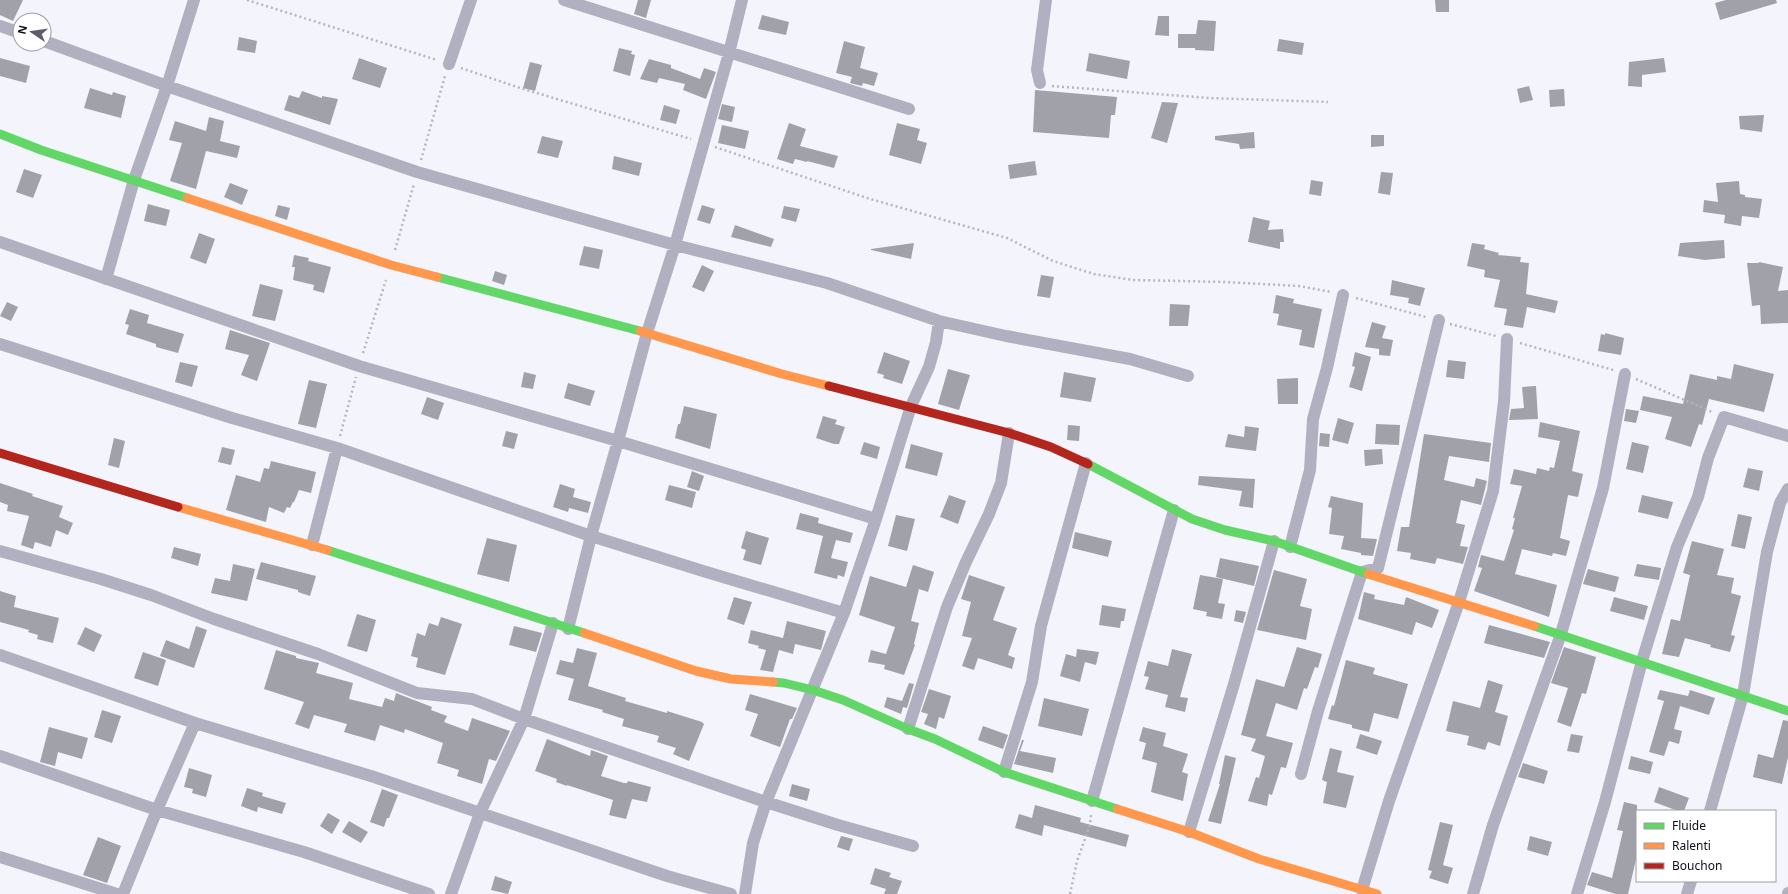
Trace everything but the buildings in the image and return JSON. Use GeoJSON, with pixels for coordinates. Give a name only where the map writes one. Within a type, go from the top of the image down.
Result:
{"type":"FeatureCollection","features":[{"type":"Feature","properties":{"kind":"street"},"geometry":{"type":"LineString","coordinates":[[106,279],[134,180],[167,86],[194,0]]}},
{"type":"Feature","properties":{"kind":"street"},"geometry":{"type":"LineString","coordinates":[[449,64],[471,0]]}},
{"type":"Feature","properties":{"kind":"street"},"geometry":{"type":"LineString","coordinates":[[564,0],[909,109]]}},
{"type":"Feature","properties":{"kind":"street"},"geometry":{"type":"LineString","coordinates":[[568,628],[591,536],[647,333],[675,245],[729,53],[742,0]]}},
{"type":"Feature","properties":{"kind":"street"},"geometry":{"type":"LineString","coordinates":[[1040,83],[1037,70],[1046,0]]}},
{"type":"Feature","properties":{"kind":"street"},"geometry":{"type":"LineString","coordinates":[[0,26],[12,30]]}},
{"type":"Feature","properties":{"kind":"street"},"geometry":{"type":"LineString","coordinates":[[52,45],[417,172],[675,245],[827,283],[939,321],[1006,336],[1130,359],[1188,376]]}},
{"type":"Feature","properties":{"kind":"street"},"geometry":{"type":"LineString","coordinates":[[0,134],[41,150],[391,265],[647,333],[782,374],[911,406],[1009,433],[1051,447],[1086,463],[1192,519],[1225,530],[1274,541],[1362,572],[1561,634],[1788,711]]}},
{"type":"Feature","properties":{"kind":"street"},"geometry":{"type":"LineString","coordinates":[[0,242],[359,366],[618,441],[876,519]]}},
{"type":"Feature","properties":{"kind":"street"},"geometry":{"type":"LineString","coordinates":[[1290,547],[1310,470],[1313,419],[1327,368],[1343,295]]}},
{"type":"Feature","properties":{"kind":"street"},"geometry":{"type":"LineString","coordinates":[[1362,572],[1378,568],[1439,320]]}},
{"type":"Feature","properties":{"kind":"street"},"geometry":{"type":"LineString","coordinates":[[745,894],[753,843],[766,802],[844,613],[876,519],[911,406],[929,367],[936,342],[939,321]]}},
{"type":"Feature","properties":{"kind":"street"},"geometry":{"type":"LineString","coordinates":[[1362,890],[1389,802],[1459,602],[1493,491],[1504,402],[1508,339]]}},
{"type":"Feature","properties":{"kind":"street"},"geometry":{"type":"LineString","coordinates":[[0,344],[232,418],[337,448],[591,536],[844,613]]}},
{"type":"Feature","properties":{"kind":"street"},"geometry":{"type":"LineString","coordinates":[[1473,894],[1493,825],[1561,634],[1603,488],[1625,374]]}},
{"type":"Feature","properties":{"kind":"street"},"geometry":{"type":"LineString","coordinates":[[1577,894],[1605,802],[1642,661],[1678,547],[1698,497],[1708,458],[1724,417],[1788,436]]}},
{"type":"Feature","properties":{"kind":"street"},"geometry":{"type":"LineString","coordinates":[[908,730],[947,607],[966,562],[989,514],[1001,483],[1009,433]]}},
{"type":"Feature","properties":{"kind":"street"},"geometry":{"type":"LineString","coordinates":[[312,545],[337,448]]}},
{"type":"Feature","properties":{"kind":"street"},"geometry":{"type":"LineString","coordinates":[[0,453],[256,530],[312,545],[696,671],[731,679],[784,683],[813,690],[843,700],[908,730],[935,739],[1004,772],[1189,832],[1272,863],[1377,894]]}},
{"type":"Feature","properties":{"kind":"street"},"geometry":{"type":"LineString","coordinates":[[1004,772],[1032,682],[1041,626],[1086,463]]}},
{"type":"Feature","properties":{"kind":"street"},"geometry":{"type":"LineString","coordinates":[[1710,810],[1743,695],[1767,552],[1780,503],[1788,489]]}},
{"type":"Feature","properties":{"kind":"street"},"geometry":{"type":"LineString","coordinates":[[1092,801],[1174,510]]}},
{"type":"Feature","properties":{"kind":"street"},"geometry":{"type":"LineString","coordinates":[[1189,832],[1234,684],[1274,541]]}},
{"type":"Feature","properties":{"kind":"street"},"geometry":{"type":"LineString","coordinates":[[0,551],[101,579],[151,595],[214,619],[318,654],[417,693],[472,699],[524,719],[766,802],[838,825],[913,846]]}},
{"type":"Feature","properties":{"kind":"street"},"geometry":{"type":"LineString","coordinates":[[1301,774],[1318,711],[1362,572]]}},
{"type":"Feature","properties":{"kind":"street"},"geometry":{"type":"LineString","coordinates":[[451,894],[480,813],[524,719],[553,623]]}},
{"type":"Feature","properties":{"kind":"street"},"geometry":{"type":"LineString","coordinates":[[0,655],[195,723],[371,776],[667,876],[731,894]]}},
{"type":"Feature","properties":{"kind":"street"},"geometry":{"type":"LineString","coordinates":[[123,894],[157,810],[195,723]]}},
{"type":"Feature","properties":{"kind":"street"},"geometry":{"type":"LineString","coordinates":[[0,756],[157,810],[304,852],[429,894]]}},
{"type":"Feature","properties":{"kind":"street"},"geometry":{"type":"LineString","coordinates":[[0,857],[117,894]]}},
{"type":"Feature","properties":{"kind":"street"},"geometry":{"type":"LineString","coordinates":[[1687,894],[1691,882]]}},
{"type":"Feature","properties":{"kind":"path"},"geometry":{"type":"LineString","coordinates":[[247,0],[520,88],[704,143],[867,198],[1007,238],[1053,262],[1094,274],[1133,280],[1225,282],[1299,286],[1343,295],[1508,339],[1625,374],[1724,417]]}},
{"type":"Feature","properties":{"kind":"path"},"geometry":{"type":"LineString","coordinates":[[1040,83],[1045,85],[1209,98],[1328,102]]}},
{"type":"Feature","properties":{"kind":"path"},"geometry":{"type":"LineString","coordinates":[[1070,894],[1078,861],[1090,825],[1092,801]]}},
{"type":"Feature","properties":{"kind":"traffic: fast"},"geometry":{"type":"LineString","coordinates":[[0,134],[41,150],[187,198]]}},
{"type":"Feature","properties":{"kind":"traffic: fast"},"geometry":{"type":"LineString","coordinates":[[437,277],[640,331]]}},
{"type":"Feature","properties":{"kind":"traffic: fast"},"geometry":{"type":"LineString","coordinates":[[1088,464],[1192,519],[1225,530],[1274,541],[1368,574]]}},
{"type":"Feature","properties":{"kind":"traffic: fast"},"geometry":{"type":"LineString","coordinates":[[327,550],[584,633]]}},
{"type":"Feature","properties":{"kind":"traffic: fast"},"geometry":{"type":"LineString","coordinates":[[1534,626],[1788,711]]}},
{"type":"Feature","properties":{"kind":"traffic: fast"},"geometry":{"type":"LineString","coordinates":[[773,682],[813,690],[843,700],[908,729],[935,739],[1004,772],[1117,809]]}},
{"type":"Feature","properties":{"kind":"traffic: slow"},"geometry":{"type":"LineString","coordinates":[[187,198],[391,265],[437,277]]}},
{"type":"Feature","properties":{"kind":"traffic: slow"},"geometry":{"type":"LineString","coordinates":[[640,331],[782,374],[829,386]]}},
{"type":"Feature","properties":{"kind":"traffic: slow"},"geometry":{"type":"LineString","coordinates":[[178,507],[327,550]]}},
{"type":"Feature","properties":{"kind":"traffic: slow"},"geometry":{"type":"LineString","coordinates":[[1368,574],[1534,626]]}},
{"type":"Feature","properties":{"kind":"traffic: slow"},"geometry":{"type":"LineString","coordinates":[[584,633],[696,671],[731,679],[773,682]]}},
{"type":"Feature","properties":{"kind":"traffic: slow"},"geometry":{"type":"LineString","coordinates":[[1117,809],[1189,832],[1259,859],[1377,894]]}},
{"type":"Feature","properties":{"kind":"traffic: jam"},"geometry":{"type":"LineString","coordinates":[[829,386],[1009,433],[1051,447],[1088,464]]}},
{"type":"Feature","properties":{"kind":"traffic: jam"},"geometry":{"type":"LineString","coordinates":[[0,453],[178,507]]}}]}
